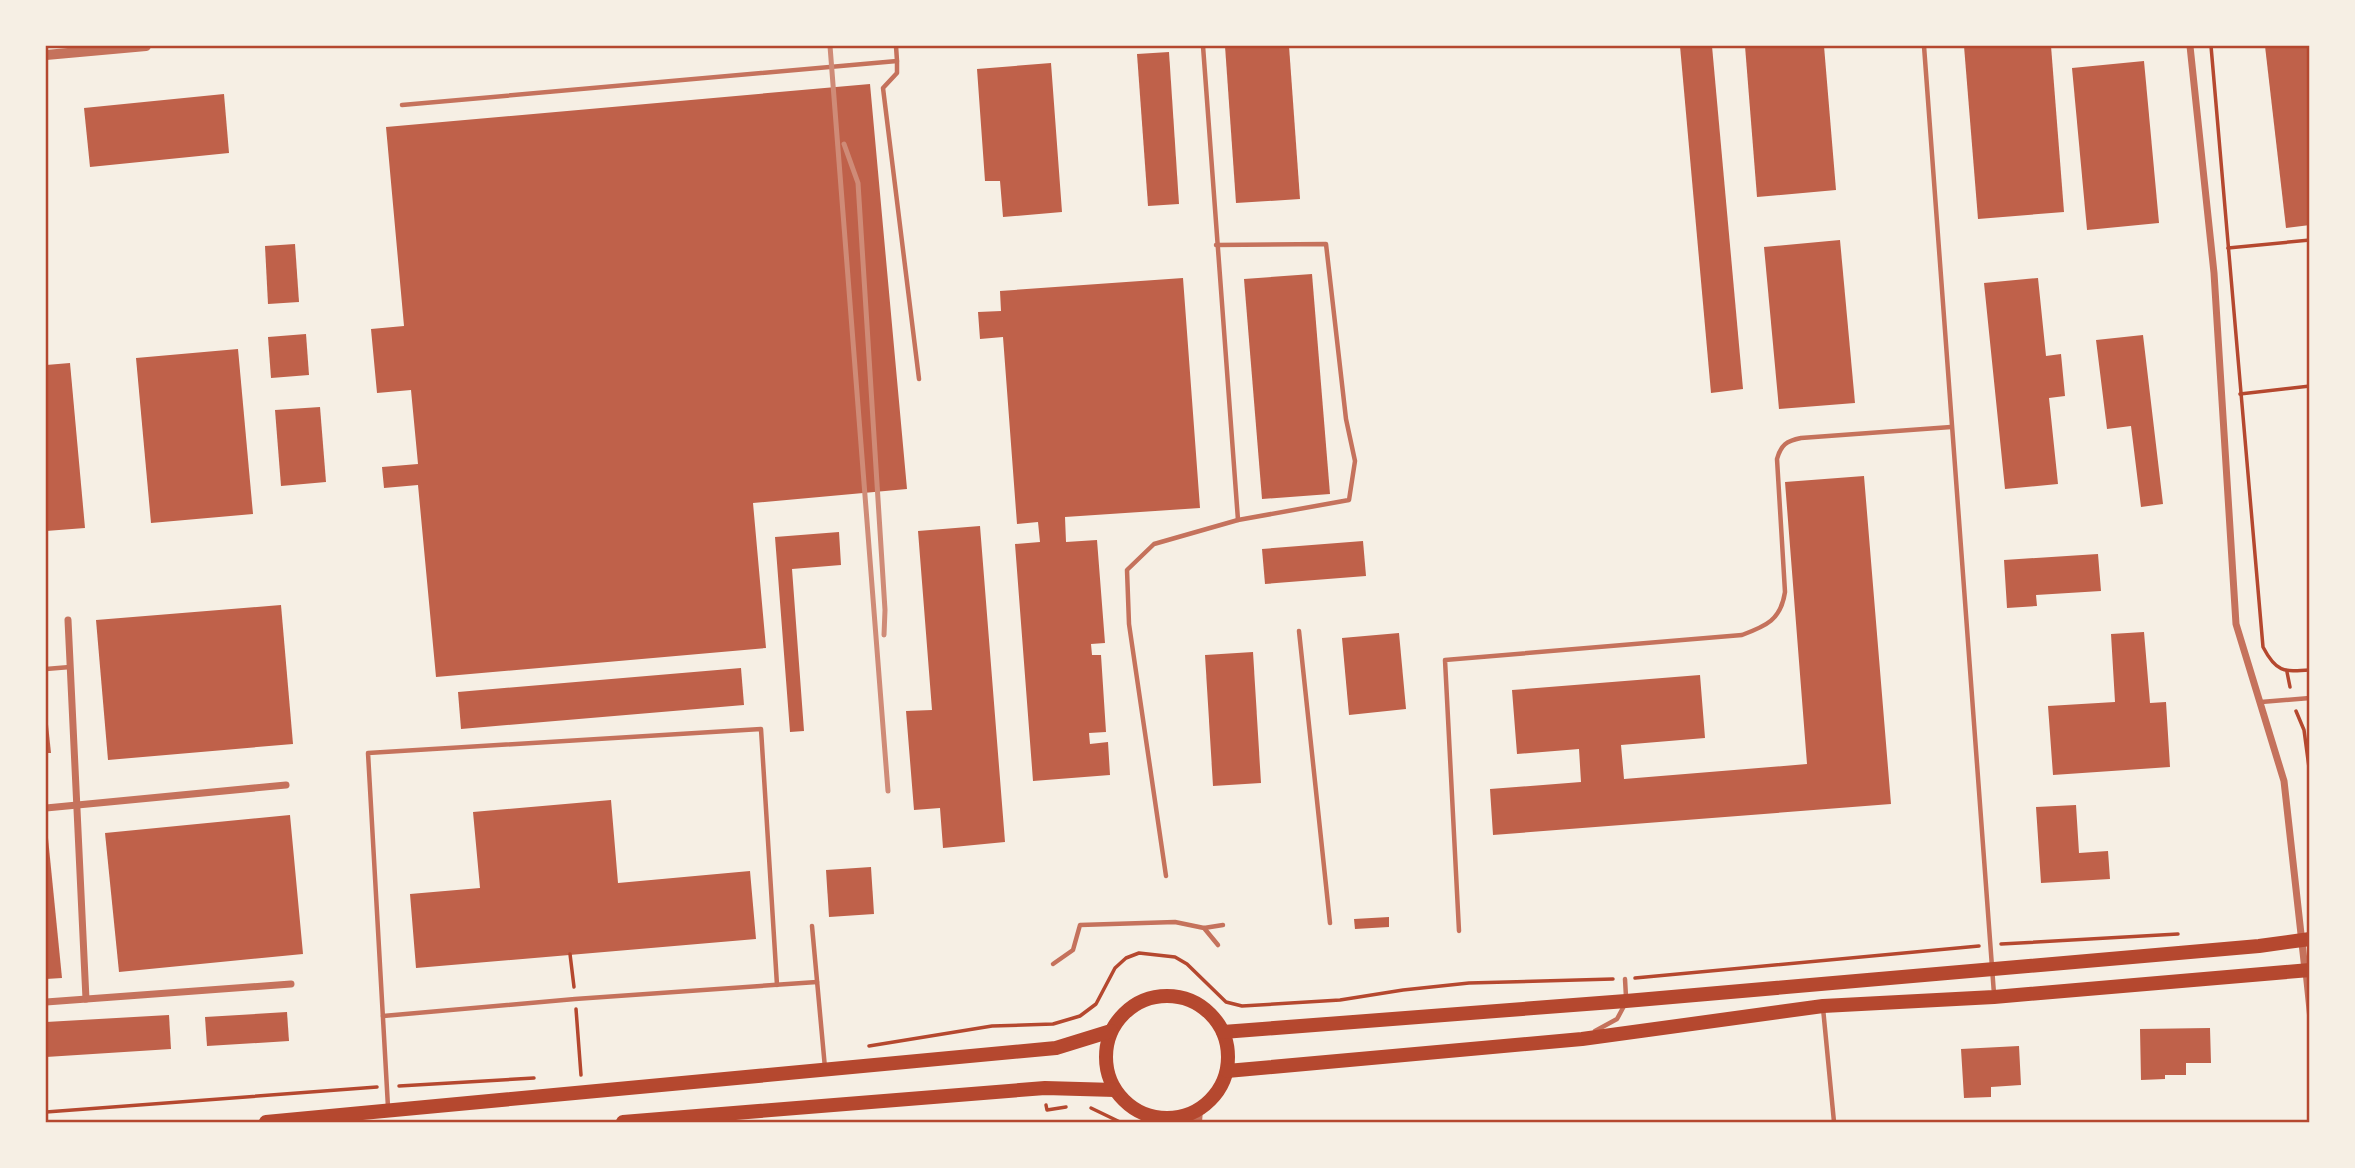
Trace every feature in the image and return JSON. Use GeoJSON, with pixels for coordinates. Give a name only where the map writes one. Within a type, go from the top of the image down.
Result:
{"type":"FeatureCollection","features":[{"type":"Feature","properties":{"kind":"main road"},"geometry":{"type":"LineString","coordinates":[[1223,1032],[1626,1001],[2306,940]]}},
{"type":"Feature","properties":{"kind":"main road"},"geometry":{"type":"LineString","coordinates":[[1227,1072],[1582,1039],[1823,1006],[1994,997],[2307,970]]}},
{"type":"Feature","properties":{"kind":"main road"},"geometry":{"type":"LineString","coordinates":[[1175,996],[1190,1000],[1214,1018],[1223,1032],[1228,1058],[1227,1072],[1216,1094],[1197,1116],[1152,1119],[1134,1109],[1115,1090],[1106,1055],[1111,1031],[1131,1007],[1152,998],[1175,996]]}},
{"type":"Feature","properties":{"kind":"main road"},"geometry":{"type":"LineString","coordinates":[[266,1122],[1056,1048],[1111,1031]]}},
{"type":"Feature","properties":{"kind":"main road"},"geometry":{"type":"LineString","coordinates":[[623,1122],[1045,1088],[1115,1090]]}},
{"type":"Feature","properties":{"kind":"street"},"geometry":{"type":"LineString","coordinates":[[46,55],[146,46]]}},
{"type":"Feature","properties":{"kind":"street"},"geometry":{"type":"LineString","coordinates":[[2190,46],[2214,273],[2236,624],[2284,782],[2306,940],[2307,970]]}},
{"type":"Feature","properties":{"kind":"street"},"geometry":{"type":"LineString","coordinates":[[68,620],[86,999]]}},
{"type":"Feature","properties":{"kind":"street"},"geometry":{"type":"LineString","coordinates":[[46,808],[286,785]]}},
{"type":"Feature","properties":{"kind":"street"},"geometry":{"type":"LineString","coordinates":[[46,1002],[291,984]]}},
{"type":"Feature","properties":{"kind":"lane"},"geometry":{"type":"LineString","coordinates":[[896,46],[897,73],[883,88],[919,379]]}},
{"type":"Feature","properties":{"kind":"lane"},"geometry":{"type":"LineString","coordinates":[[1203,46],[1238,520]]}},
{"type":"Feature","properties":{"kind":"lane"},"geometry":{"type":"LineString","coordinates":[[1924,46],[1994,997]]}},
{"type":"Feature","properties":{"kind":"lane"},"geometry":{"type":"LineString","coordinates":[[402,105],[897,61]]}},
{"type":"Feature","properties":{"kind":"lane"},"geometry":{"type":"LineString","coordinates":[[1166,876],[1129,624],[1127,570],[1154,544],[1238,520],[1349,500],[1355,461],[1346,419],[1326,244],[1216,245]]}},
{"type":"Feature","properties":{"kind":"lane"},"geometry":{"type":"LineString","coordinates":[[1459,931],[1445,660],[1742,635],[1758,629],[1769,623],[1783,605],[1785,592],[1777,459],[1781,447],[1790,440],[1801,438],[1951,427]]}},
{"type":"Feature","properties":{"kind":"lane"},"geometry":{"type":"LineString","coordinates":[[1299,631],[1329,923]]}},
{"type":"Feature","properties":{"kind":"lane"},"geometry":{"type":"LineString","coordinates":[[46,669],[70,667]]}},
{"type":"Feature","properties":{"kind":"lane"},"geometry":{"type":"LineString","coordinates":[[2260,702],[2309,698]]}},
{"type":"Feature","properties":{"kind":"lane"},"geometry":{"type":"LineString","coordinates":[[388,1112],[368,754],[761,729],[777,985]]}},
{"type":"Feature","properties":{"kind":"lane"},"geometry":{"type":"LineString","coordinates":[[1053,964],[1073,950],[1080,925],[1175,922],[1204,928],[1223,925]]}},
{"type":"Feature","properties":{"kind":"lane"},"geometry":{"type":"LineString","coordinates":[[812,926],[825,1069]]}},
{"type":"Feature","properties":{"kind":"lane"},"geometry":{"type":"LineString","coordinates":[[1204,928],[1218,945]]}},
{"type":"Feature","properties":{"kind":"lane"},"geometry":{"type":"LineString","coordinates":[[2307,970],[2309,1022]]}},
{"type":"Feature","properties":{"kind":"lane"},"geometry":{"type":"LineString","coordinates":[[1582,1039],[1617,1019],[1626,1001],[1625,979]]}},
{"type":"Feature","properties":{"kind":"lane"},"geometry":{"type":"LineString","coordinates":[[383,1016],[817,982]]}},
{"type":"Feature","properties":{"kind":"lane"},"geometry":{"type":"LineString","coordinates":[[1823,1006],[1834,1122]]}},
{"type":"Feature","properties":{"kind":"path"},"geometry":{"type":"LineString","coordinates":[[2211,46],[2263,648],[2272,664],[2287,672],[2309,670]]}},
{"type":"Feature","properties":{"kind":"path"},"geometry":{"type":"LineString","coordinates":[[2228,248],[2309,240]]}},
{"type":"Feature","properties":{"kind":"path"},"geometry":{"type":"LineString","coordinates":[[2241,394],[2309,386]]}},
{"type":"Feature","properties":{"kind":"path"},"geometry":{"type":"LineString","coordinates":[[2287,672],[2292,700],[2304,730],[2309,775]]}},
{"type":"Feature","properties":{"kind":"path"},"geometry":{"type":"LineString","coordinates":[[863,1047],[992,1026],[1053,1024],[1080,1016],[1096,1004],[1115,968],[1126,958],[1139,953],[1175,957],[1187,964],[1226,1002],[1242,1006],[1340,1000],[1469,983],[1625,979],[1990,945],[2190,933]]}},
{"type":"Feature","properties":{"kind":"path"},"geometry":{"type":"LineString","coordinates":[[577,1025],[581,1075]]}},
{"type":"Feature","properties":{"kind":"path"},"geometry":{"type":"LineString","coordinates":[[46,1112],[540,1077]]}},
{"type":"Feature","properties":{"kind":"building"},"geometry":{"type":"Polygon","coordinates":[[[1225,46],[1289,46],[1300,199],[1236,203],[1225,46]]]}},
{"type":"Feature","properties":{"kind":"building"},"geometry":{"type":"Polygon","coordinates":[[[1680,46],[1712,46],[1743,389],[1711,393],[1680,46]]]}},
{"type":"Feature","properties":{"kind":"building"},"geometry":{"type":"Polygon","coordinates":[[[1745,46],[1824,46],[1836,190],[1757,197],[1745,46]]]}},
{"type":"Feature","properties":{"kind":"building"},"geometry":{"type":"Polygon","coordinates":[[[1964,46],[2051,46],[2064,212],[1978,219],[1964,46]]]}},
{"type":"Feature","properties":{"kind":"building"},"geometry":{"type":"Polygon","coordinates":[[[2265,46],[2310,46],[2310,225],[2286,228],[2265,46]]]}},
{"type":"Feature","properties":{"kind":"building"},"geometry":{"type":"Polygon","coordinates":[[[1169,52],[1179,204],[1148,206],[1137,54],[1169,52]]]}},
{"type":"Feature","properties":{"kind":"building"},"geometry":{"type":"Polygon","coordinates":[[[2144,61],[2159,223],[2087,230],[2072,68],[2144,61]]]}},
{"type":"Feature","properties":{"kind":"building"},"geometry":{"type":"Polygon","coordinates":[[[1051,63],[1062,212],[1003,217],[1000,181],[985,181],[977,69],[1051,63]]]}},
{"type":"Feature","properties":{"kind":"building"},"geometry":{"type":"Polygon","coordinates":[[[870,84],[907,489],[753,503],[766,648],[436,677],[418,485],[384,488],[382,467],[418,464],[411,390],[377,393],[371,329],[404,326],[386,127],[870,84]]]}},
{"type":"Feature","properties":{"kind":"building"},"geometry":{"type":"Polygon","coordinates":[[[224,94],[229,153],[90,167],[84,108],[224,94]]]}},
{"type":"Feature","properties":{"kind":"building"},"geometry":{"type":"Polygon","coordinates":[[[1840,240],[1855,403],[1779,409],[1764,247],[1840,240]]]}},
{"type":"Feature","properties":{"kind":"building"},"geometry":{"type":"Polygon","coordinates":[[[295,244],[299,302],[268,304],[265,246],[295,244]]]}},
{"type":"Feature","properties":{"kind":"building"},"geometry":{"type":"Polygon","coordinates":[[[1312,274],[1330,494],[1262,499],[1244,279],[1312,274]]]}},
{"type":"Feature","properties":{"kind":"building"},"geometry":{"type":"Polygon","coordinates":[[[1183,278],[1200,508],[1065,517],[1066,542],[1097,540],[1105,643],[1091,644],[1092,655],[1101,655],[1106,732],[1089,733],[1090,744],[1108,742],[1110,775],[1033,781],[1015,544],[1040,542],[1038,522],[1017,524],[1003,337],[980,339],[978,312],[1001,311],[1000,291],[1183,278]]]}},
{"type":"Feature","properties":{"kind":"building"},"geometry":{"type":"Polygon","coordinates":[[[2038,278],[2046,356],[2061,354],[2065,396],[2049,398],[2058,484],[2005,489],[1984,283],[2038,278]]]}},
{"type":"Feature","properties":{"kind":"building"},"geometry":{"type":"Polygon","coordinates":[[[306,334],[309,375],[271,378],[268,337],[306,334]]]}},
{"type":"Feature","properties":{"kind":"building"},"geometry":{"type":"Polygon","coordinates":[[[2143,335],[2163,504],[2141,507],[2131,426],[2107,429],[2096,340],[2143,335]]]}},
{"type":"Feature","properties":{"kind":"building"},"geometry":{"type":"Polygon","coordinates":[[[238,349],[253,514],[151,523],[136,358],[238,349]]]}},
{"type":"Feature","properties":{"kind":"building"},"geometry":{"type":"Polygon","coordinates":[[[70,363],[85,528],[46,531],[46,365],[70,363]]]}},
{"type":"Feature","properties":{"kind":"building"},"geometry":{"type":"Polygon","coordinates":[[[320,407],[326,482],[281,486],[275,410],[320,407]]]}},
{"type":"Feature","properties":{"kind":"building"},"geometry":{"type":"Polygon","coordinates":[[[1864,476],[1891,804],[1493,835],[1490,789],[1581,782],[1579,749],[1517,754],[1512,690],[1700,675],[1705,738],[1621,745],[1624,779],[1807,764],[1785,482],[1864,476]]]}},
{"type":"Feature","properties":{"kind":"building"},"geometry":{"type":"Polygon","coordinates":[[[980,526],[1005,842],[943,848],[940,808],[914,810],[906,711],[932,710],[918,531],[980,526]]]}},
{"type":"Feature","properties":{"kind":"building"},"geometry":{"type":"Polygon","coordinates":[[[839,532],[841,565],[792,569],[804,731],[790,732],[775,537],[839,532]]]}},
{"type":"Feature","properties":{"kind":"building"},"geometry":{"type":"Polygon","coordinates":[[[1363,541],[1366,576],[1265,584],[1262,549],[1363,541]]]}},
{"type":"Feature","properties":{"kind":"building"},"geometry":{"type":"Polygon","coordinates":[[[2098,554],[2101,591],[2036,595],[2037,606],[2007,608],[2004,560],[2098,554]]]}},
{"type":"Feature","properties":{"kind":"building"},"geometry":{"type":"Polygon","coordinates":[[[281,605],[293,744],[108,760],[96,620],[281,605]]]}},
{"type":"Feature","properties":{"kind":"building"},"geometry":{"type":"Polygon","coordinates":[[[2144,632],[2150,703],[2166,702],[2170,767],[2053,775],[2048,706],[2115,702],[2111,634],[2144,632]]]}},
{"type":"Feature","properties":{"kind":"building"},"geometry":{"type":"Polygon","coordinates":[[[1399,633],[1406,709],[1349,715],[1342,638],[1399,633]]]}},
{"type":"Feature","properties":{"kind":"building"},"geometry":{"type":"Polygon","coordinates":[[[1253,652],[1261,783],[1213,786],[1205,655],[1253,652]]]}},
{"type":"Feature","properties":{"kind":"building"},"geometry":{"type":"Polygon","coordinates":[[[741,668],[744,705],[461,729],[458,692],[741,668]]]}},
{"type":"Feature","properties":{"kind":"building"},"geometry":{"type":"Polygon","coordinates":[[[47,715],[51,753],[46,753],[47,715]]]}},
{"type":"Feature","properties":{"kind":"building"},"geometry":{"type":"Polygon","coordinates":[[[611,800],[618,883],[750,871],[756,939],[416,968],[410,894],[480,888],[473,812],[611,800]]]}},
{"type":"Feature","properties":{"kind":"building"},"geometry":{"type":"Polygon","coordinates":[[[2076,805],[2079,853],[2108,851],[2110,879],[2041,883],[2036,807],[2076,805]]]}},
{"type":"Feature","properties":{"kind":"building"},"geometry":{"type":"Polygon","coordinates":[[[290,815],[303,954],[119,972],[105,833],[290,815]]]}},
{"type":"Feature","properties":{"kind":"building"},"geometry":{"type":"Polygon","coordinates":[[[48,838],[62,978],[46,979],[46,839],[48,838]]]}},
{"type":"Feature","properties":{"kind":"building"},"geometry":{"type":"Polygon","coordinates":[[[871,867],[874,914],[829,917],[826,870],[871,867]]]}},
{"type":"Feature","properties":{"kind":"building"},"geometry":{"type":"Polygon","coordinates":[[[1389,917],[1389,927],[1355,929],[1354,919],[1389,917]]]}},
{"type":"Feature","properties":{"kind":"building"},"geometry":{"type":"Polygon","coordinates":[[[287,1012],[289,1041],[207,1046],[205,1017],[287,1012]]]}},
{"type":"Feature","properties":{"kind":"building"},"geometry":{"type":"Polygon","coordinates":[[[169,1015],[171,1049],[46,1057],[46,1022],[169,1015]]]}},
{"type":"Feature","properties":{"kind":"building"},"geometry":{"type":"Polygon","coordinates":[[[2210,1028],[2211,1063],[2186,1063],[2186,1075],[2165,1075],[2165,1079],[2141,1080],[2140,1029],[2210,1028]]]}},
{"type":"Feature","properties":{"kind":"building"},"geometry":{"type":"Polygon","coordinates":[[[2019,1046],[2021,1085],[1991,1087],[1991,1097],[1964,1098],[1961,1049],[2019,1046]]]}},
{"type":"Feature","properties":{"kind":"railway"},"geometry":{"type":"LineString","coordinates":[[830,46],[888,791]]}},
{"type":"Feature","properties":{"kind":"railway"},"geometry":{"type":"LineString","coordinates":[[844,144],[858,183],[885,610],[884,635]]}}]}
